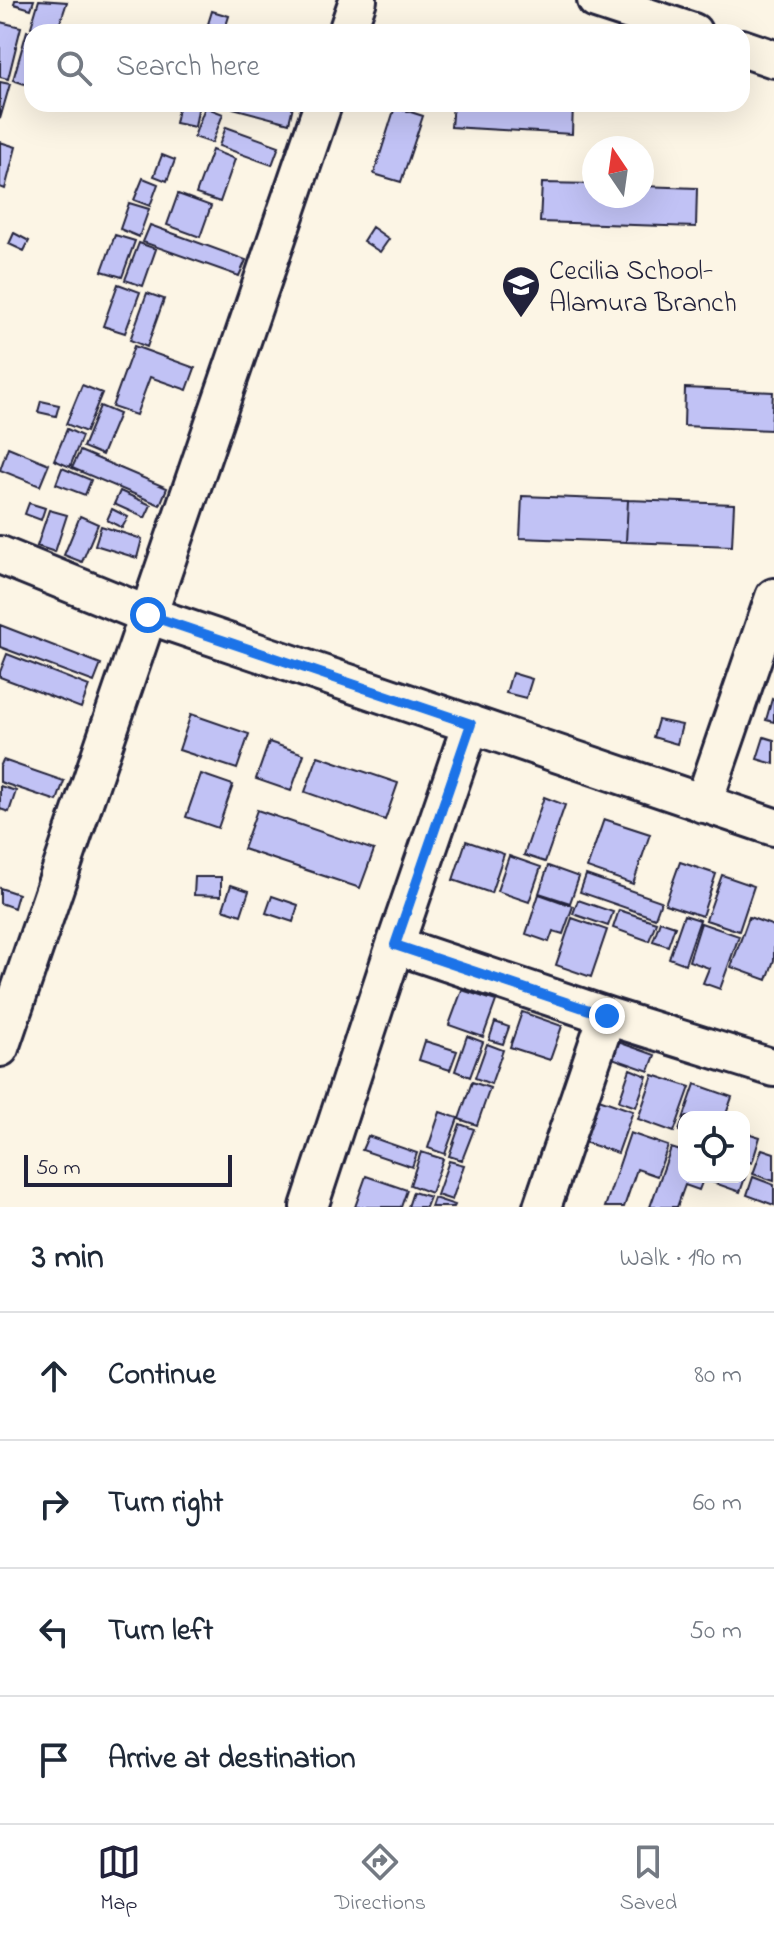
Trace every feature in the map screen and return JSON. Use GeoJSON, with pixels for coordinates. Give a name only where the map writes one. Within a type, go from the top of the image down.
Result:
{"type":"FeatureCollection","features":[{"type":"Feature","properties":{"kind":"street"},"geometry":{"type":"LineString","coordinates":[[350,24],[358,0]]}},
{"type":"Feature","properties":{"kind":"street"},"geometry":{"type":"LineString","coordinates":[[596,0],[669,24]]}},
{"type":"Feature","properties":{"kind":"street"},"geometry":{"type":"LineString","coordinates":[[750,51],[774,59]]}},
{"type":"Feature","properties":{"kind":"street"},"geometry":{"type":"LineString","coordinates":[[0,1048],[320,112]]}},
{"type":"Feature","properties":{"kind":"street"},"geometry":{"type":"LineString","coordinates":[[0,555],[148,615],[774,827]]}},
{"type":"Feature","properties":{"kind":"street"},"geometry":{"type":"LineString","coordinates":[[703,804],[774,597]]}},
{"type":"Feature","properties":{"kind":"street"},"geometry":{"type":"LineString","coordinates":[[309,1207],[471,724]]}},
{"type":"Feature","properties":{"kind":"street"},"geometry":{"type":"LineString","coordinates":[[395,945],[774,1068]]}},
{"type":"Feature","properties":{"kind":"street"},"geometry":{"type":"LineString","coordinates":[[542,1207],[607,1016]]}},
{"type":"Feature","properties":{"kind":"building"},"geometry":{"type":"Polygon","coordinates":[[[15,0],[34,0],[31,9],[14,4],[15,0]]]}},
{"type":"Feature","properties":{"kind":"building"},"geometry":{"type":"Polygon","coordinates":[[[39,0],[67,2],[60,24],[32,24],[39,0]]]}},
{"type":"Feature","properties":{"kind":"building"},"geometry":{"type":"Polygon","coordinates":[[[212,11],[229,16],[227,24],[208,24],[212,11]]]}},
{"type":"Feature","properties":{"kind":"building"},"geometry":{"type":"Polygon","coordinates":[[[0,22],[21,27],[8,79],[0,77],[0,22]]]}},
{"type":"Feature","properties":{"kind":"building"},"geometry":{"type":"Polygon","coordinates":[[[24,42],[24,84],[13,80],[24,42]]]}},
{"type":"Feature","properties":{"kind":"building"},"geometry":{"type":"Polygon","coordinates":[[[0,82],[10,84],[0,119],[0,82]]]}},
{"type":"Feature","properties":{"kind":"building"},"geometry":{"type":"Polygon","coordinates":[[[177,112],[198,112],[195,127],[175,123],[177,112]]]}},
{"type":"Feature","properties":{"kind":"building"},"geometry":{"type":"Polygon","coordinates":[[[203,112],[223,114],[212,143],[194,137],[203,112]]]}},
{"type":"Feature","properties":{"kind":"building"},"geometry":{"type":"Polygon","coordinates":[[[248,112],[292,112],[289,123],[248,112]]]}},
{"type":"Feature","properties":{"kind":"building"},"geometry":{"type":"Polygon","coordinates":[[[393,112],[423,116],[401,182],[374,174],[393,112]]]}},
{"type":"Feature","properties":{"kind":"building"},"geometry":{"type":"Polygon","coordinates":[[[452,112],[573,112],[572,134],[451,127],[452,112]]]}},
{"type":"Feature","properties":{"kind":"building"},"geometry":{"type":"Polygon","coordinates":[[[226,127],[279,146],[272,165],[219,146],[226,127]]]}},
{"type":"Feature","properties":{"kind":"building"},"geometry":{"type":"Polygon","coordinates":[[[0,142],[16,147],[5,189],[0,187],[0,142]]]}},
{"type":"Feature","properties":{"kind":"building"},"geometry":{"type":"Polygon","coordinates":[[[212,150],[235,159],[220,202],[196,194],[212,150]]]}},
{"type":"Feature","properties":{"kind":"building"},"geometry":{"type":"Polygon","coordinates":[[[162,155],[175,160],[167,181],[154,176],[162,155]]]}},
{"type":"Feature","properties":{"kind":"building"},"geometry":{"type":"Polygon","coordinates":[[[143,178],[158,184],[150,206],[134,200],[143,178]]]}},
{"type":"Feature","properties":{"kind":"building"},"geometry":{"type":"Polygon","coordinates":[[[542,183],[582,184],[582,208],[654,208],[654,186],[697,188],[696,227],[540,222],[542,183]]]}},
{"type":"Feature","properties":{"kind":"building"},"geometry":{"type":"Polygon","coordinates":[[[178,194],[211,206],[200,237],[167,225],[178,194]]]}},
{"type":"Feature","properties":{"kind":"building"},"geometry":{"type":"Polygon","coordinates":[[[129,203],[149,209],[139,237],[120,229],[129,203]]]}},
{"type":"Feature","properties":{"kind":"building"},"geometry":{"type":"Polygon","coordinates":[[[150,225],[246,260],[239,276],[143,242],[150,225]]]}},
{"type":"Feature","properties":{"kind":"building"},"geometry":{"type":"Polygon","coordinates":[[[372,227],[389,239],[380,252],[363,241],[372,227]]]}},
{"type":"Feature","properties":{"kind":"building"},"geometry":{"type":"Polygon","coordinates":[[[14,233],[29,241],[24,251],[9,244],[14,233]]]}},
{"type":"Feature","properties":{"kind":"building"},"geometry":{"type":"Polygon","coordinates":[[[115,235],[135,241],[122,277],[102,271],[115,235]]]}},
{"type":"Feature","properties":{"kind":"building"},"geometry":{"type":"Polygon","coordinates":[[[139,243],[156,249],[143,286],[125,280],[139,243]]]}},
{"type":"Feature","properties":{"kind":"building"},"geometry":{"type":"Polygon","coordinates":[[[118,284],[140,292],[125,333],[103,326],[118,284]]]}},
{"type":"Feature","properties":{"kind":"building"},"geometry":{"type":"Polygon","coordinates":[[[147,293],[164,299],[147,347],[130,340],[147,293]]]}},
{"type":"Feature","properties":{"kind":"building"},"geometry":{"type":"Polygon","coordinates":[[[134,346],[195,368],[187,390],[150,377],[136,415],[112,407],[134,346]]]}},
{"type":"Feature","properties":{"kind":"building"},"geometry":{"type":"Polygon","coordinates":[[[82,385],[102,393],[86,432],[66,424],[82,385]]]}},
{"type":"Feature","properties":{"kind":"building"},"geometry":{"type":"Polygon","coordinates":[[[685,388],[773,392],[771,430],[684,426],[685,388]]]}},
{"type":"Feature","properties":{"kind":"building"},"geometry":{"type":"Polygon","coordinates":[[[41,401],[59,405],[56,416],[38,412],[41,401]]]}},
{"type":"Feature","properties":{"kind":"building"},"geometry":{"type":"Polygon","coordinates":[[[100,406],[119,414],[102,455],[83,447],[100,406]]]}},
{"type":"Feature","properties":{"kind":"building"},"geometry":{"type":"Polygon","coordinates":[[[67,429],[82,436],[70,467],[54,460],[67,429]]]}},
{"type":"Feature","properties":{"kind":"building"},"geometry":{"type":"Polygon","coordinates":[[[8,447],[49,464],[40,486],[0,470],[8,447]]]}},
{"type":"Feature","properties":{"kind":"building"},"geometry":{"type":"Polygon","coordinates":[[[80,451],[167,488],[160,505],[72,468],[80,451]]]}},
{"type":"Feature","properties":{"kind":"building"},"geometry":{"type":"Polygon","coordinates":[[[62,468],[91,480],[85,495],[56,484],[62,468]]]}},
{"type":"Feature","properties":{"kind":"building"},"geometry":{"type":"Polygon","coordinates":[[[120,491],[151,505],[145,518],[114,504],[120,491]]]}},
{"type":"Feature","properties":{"kind":"building"},"geometry":{"type":"Polygon","coordinates":[[[522,496],[628,500],[626,542],[520,538],[522,496]]]}},
{"type":"Feature","properties":{"kind":"building"},"geometry":{"type":"Polygon","coordinates":[[[628,500],[734,504],[732,546],[626,542],[628,500]]]}},
{"type":"Feature","properties":{"kind":"building"},"geometry":{"type":"Polygon","coordinates":[[[29,503],[45,508],[41,520],[25,514],[29,503]]]}},
{"type":"Feature","properties":{"kind":"building"},"geometry":{"type":"Polygon","coordinates":[[[112,509],[128,517],[122,528],[107,520],[112,509]]]}},
{"type":"Feature","properties":{"kind":"building"},"geometry":{"type":"Polygon","coordinates":[[[49,510],[67,515],[55,552],[37,546],[49,510]]]}},
{"type":"Feature","properties":{"kind":"building"},"geometry":{"type":"Polygon","coordinates":[[[80,516],[98,524],[82,562],[64,555],[80,516]]]}},
{"type":"Feature","properties":{"kind":"building"},"geometry":{"type":"Polygon","coordinates":[[[101,526],[142,539],[137,558],[95,545],[101,526]]]}},
{"type":"Feature","properties":{"kind":"building"},"geometry":{"type":"Polygon","coordinates":[[[0,625],[101,664],[94,682],[0,647],[0,625]]]}},
{"type":"Feature","properties":{"kind":"building"},"geometry":{"type":"Polygon","coordinates":[[[7,654],[89,686],[81,708],[0,677],[7,654]]]}},
{"type":"Feature","properties":{"kind":"building"},"geometry":{"type":"Polygon","coordinates":[[[512,673],[532,679],[526,698],[506,693],[512,673]]]}},
{"type":"Feature","properties":{"kind":"building"},"geometry":{"type":"Polygon","coordinates":[[[774,700],[774,722],[766,720],[774,700]]]}},
{"type":"Feature","properties":{"kind":"building"},"geometry":{"type":"Polygon","coordinates":[[[191,714],[249,734],[237,769],[179,750],[191,714]]]}},
{"type":"Feature","properties":{"kind":"building"},"geometry":{"type":"Polygon","coordinates":[[[658,720],[682,725],[677,744],[653,737],[658,720]]]}},
{"type":"Feature","properties":{"kind":"building"},"geometry":{"type":"Polygon","coordinates":[[[764,737],[774,740],[774,764],[757,759],[764,737]]]}},
{"type":"Feature","properties":{"kind":"building"},"geometry":{"type":"Polygon","coordinates":[[[269,742],[304,754],[291,791],[256,779],[269,742]]]}},
{"type":"Feature","properties":{"kind":"building"},"geometry":{"type":"Polygon","coordinates":[[[318,756],[398,783],[385,820],[305,792],[318,756]]]}},
{"type":"Feature","properties":{"kind":"building"},"geometry":{"type":"Polygon","coordinates":[[[3,760],[64,781],[57,801],[0,782],[3,760]]]}},
{"type":"Feature","properties":{"kind":"building"},"geometry":{"type":"Polygon","coordinates":[[[201,774],[233,785],[218,828],[186,817],[201,774]]]}},
{"type":"Feature","properties":{"kind":"building"},"geometry":{"type":"Polygon","coordinates":[[[0,786],[16,791],[9,812],[0,809],[0,786]]]}},
{"type":"Feature","properties":{"kind":"building"},"geometry":{"type":"Polygon","coordinates":[[[544,797],[565,805],[545,862],[524,855],[544,797]]]}},
{"type":"Feature","properties":{"kind":"building"},"geometry":{"type":"Polygon","coordinates":[[[257,810],[374,850],[360,888],[243,849],[257,810]]]}},
{"type":"Feature","properties":{"kind":"building"},"geometry":{"type":"Polygon","coordinates":[[[604,819],[650,834],[633,884],[587,868],[604,819]]]}},
{"type":"Feature","properties":{"kind":"building"},"geometry":{"type":"Polygon","coordinates":[[[466,841],[504,854],[491,893],[453,880],[466,841]]]}},
{"type":"Feature","properties":{"kind":"building"},"geometry":{"type":"Polygon","coordinates":[[[509,856],[541,867],[529,902],[497,891],[509,856]]]}},
{"type":"Feature","properties":{"kind":"building"},"geometry":{"type":"Polygon","coordinates":[[[680,862],[716,874],[702,916],[665,904],[680,862]]]}},
{"type":"Feature","properties":{"kind":"building"},"geometry":{"type":"Polygon","coordinates":[[[548,866],[579,877],[570,903],[539,893],[548,866]]]}},
{"type":"Feature","properties":{"kind":"building"},"geometry":{"type":"Polygon","coordinates":[[[586,875],[661,901],[655,918],[580,892],[586,875]]]}},
{"type":"Feature","properties":{"kind":"building"},"geometry":{"type":"Polygon","coordinates":[[[722,875],[754,886],[739,931],[706,920],[722,875]]]}},
{"type":"Feature","properties":{"kind":"building"},"geometry":{"type":"Polygon","coordinates":[[[195,877],[221,877],[221,896],[194,895],[195,877]]]}},
{"type":"Feature","properties":{"kind":"building"},"geometry":{"type":"Polygon","coordinates":[[[231,885],[249,891],[241,915],[223,909],[231,885]]]}},
{"type":"Feature","properties":{"kind":"building"},"geometry":{"type":"Polygon","coordinates":[[[0,888],[18,894],[14,908],[0,903],[0,888]]]}},
{"type":"Feature","properties":{"kind":"building"},"geometry":{"type":"Polygon","coordinates":[[[539,894],[573,906],[563,934],[553,931],[549,942],[526,934],[539,894]]]}},
{"type":"Feature","properties":{"kind":"building"},"geometry":{"type":"Polygon","coordinates":[[[272,896],[298,905],[293,922],[266,913],[272,896]]]}},
{"type":"Feature","properties":{"kind":"building"},"geometry":{"type":"Polygon","coordinates":[[[578,900],[613,912],[608,926],[573,914],[578,900]]]}},
{"type":"Feature","properties":{"kind":"building"},"geometry":{"type":"Polygon","coordinates":[[[619,910],[656,922],[649,941],[613,928],[619,910]]]}},
{"type":"Feature","properties":{"kind":"building"},"geometry":{"type":"Polygon","coordinates":[[[684,915],[700,920],[685,964],[669,958],[684,915]]]}},
{"type":"Feature","properties":{"kind":"building"},"geometry":{"type":"Polygon","coordinates":[[[749,917],[774,926],[774,960],[767,980],[731,967],[749,917]]]}},
{"type":"Feature","properties":{"kind":"building"},"geometry":{"type":"Polygon","coordinates":[[[572,918],[607,930],[591,977],[556,965],[572,918]]]}},
{"type":"Feature","properties":{"kind":"building"},"geometry":{"type":"Polygon","coordinates":[[[660,921],[675,926],[668,946],[653,941],[660,921]]]}},
{"type":"Feature","properties":{"kind":"building"},"geometry":{"type":"Polygon","coordinates":[[[701,923],[739,936],[720,989],[703,983],[709,968],[689,961],[701,923]]]}},
{"type":"Feature","properties":{"kind":"building"},"geometry":{"type":"Polygon","coordinates":[[[462,990],[496,1001],[483,1037],[449,1025],[462,990]]]}},
{"type":"Feature","properties":{"kind":"building"},"geometry":{"type":"Polygon","coordinates":[[[522,1012],[562,1026],[550,1060],[510,1047],[522,1012]]]}},
{"type":"Feature","properties":{"kind":"building"},"geometry":{"type":"Polygon","coordinates":[[[495,1022],[509,1027],[503,1044],[489,1040],[495,1022]]]}},
{"type":"Feature","properties":{"kind":"building"},"geometry":{"type":"Polygon","coordinates":[[[467,1036],[483,1042],[470,1077],[455,1071],[467,1036]]]}},
{"type":"Feature","properties":{"kind":"building"},"geometry":{"type":"Polygon","coordinates":[[[425,1041],[457,1051],[450,1070],[419,1060],[425,1041]]]}},
{"type":"Feature","properties":{"kind":"building"},"geometry":{"type":"Polygon","coordinates":[[[618,1042],[655,1055],[649,1071],[612,1058],[618,1042]]]}},
{"type":"Feature","properties":{"kind":"building"},"geometry":{"type":"Polygon","coordinates":[[[487,1044],[503,1050],[491,1084],[475,1078],[487,1044]]]}},
{"type":"Feature","properties":{"kind":"building"},"geometry":{"type":"Polygon","coordinates":[[[630,1069],[647,1076],[636,1107],[619,1101],[630,1069]]]}},
{"type":"Feature","properties":{"kind":"building"},"geometry":{"type":"Polygon","coordinates":[[[653,1075],[690,1087],[681,1111],[678,1111],[674,1132],[638,1119],[653,1075]]]}},
{"type":"Feature","properties":{"kind":"building"},"geometry":{"type":"Polygon","coordinates":[[[472,1082],[490,1088],[477,1125],[459,1119],[472,1082]]]}},
{"type":"Feature","properties":{"kind":"building"},"geometry":{"type":"Polygon","coordinates":[[[695,1084],[732,1097],[727,1111],[686,1111],[695,1084]]]}},
{"type":"Feature","properties":{"kind":"building"},"geometry":{"type":"Polygon","coordinates":[[[596,1098],[633,1111],[618,1153],[581,1141],[596,1098]]]}},
{"type":"Feature","properties":{"kind":"building"},"geometry":{"type":"Polygon","coordinates":[[[440,1112],[458,1118],[445,1154],[428,1148],[440,1112]]]}},
{"type":"Feature","properties":{"kind":"building"},"geometry":{"type":"Polygon","coordinates":[[[460,1124],[474,1129],[462,1160],[449,1156],[460,1124]]]}},
{"type":"Feature","properties":{"kind":"building"},"geometry":{"type":"Polygon","coordinates":[[[630,1133],[668,1146],[657,1176],[637,1169],[624,1207],[605,1207],[630,1133]]]}},
{"type":"Feature","properties":{"kind":"building"},"geometry":{"type":"Polygon","coordinates":[[[750,1134],[760,1137],[750,1162],[750,1134]]]}},
{"type":"Feature","properties":{"kind":"building"},"geometry":{"type":"Polygon","coordinates":[[[368,1136],[417,1153],[412,1167],[362,1150],[368,1136]]]}},
{"type":"Feature","properties":{"kind":"building"},"geometry":{"type":"Polygon","coordinates":[[[671,1148],[678,1150],[678,1183],[702,1183],[699,1190],[685,1185],[677,1207],[650,1207],[671,1148]]]}},
{"type":"Feature","properties":{"kind":"building"},"geometry":{"type":"Polygon","coordinates":[[[762,1149],[774,1153],[774,1181],[753,1174],[762,1149]]]}},
{"type":"Feature","properties":{"kind":"building"},"geometry":{"type":"Polygon","coordinates":[[[421,1152],[443,1159],[431,1193],[410,1185],[421,1152]]]}},
{"type":"Feature","properties":{"kind":"building"},"geometry":{"type":"Polygon","coordinates":[[[449,1161],[464,1165],[452,1200],[437,1195],[449,1161]]]}},
{"type":"Feature","properties":{"kind":"building"},"geometry":{"type":"Polygon","coordinates":[[[366,1176],[407,1190],[401,1207],[355,1207],[366,1176]]]}},
{"type":"Feature","properties":{"kind":"building"},"geometry":{"type":"Polygon","coordinates":[[[753,1177],[774,1185],[774,1205],[747,1195],[753,1177]]]}},
{"type":"Feature","properties":{"kind":"building"},"geometry":{"type":"Polygon","coordinates":[[[714,1183],[743,1183],[740,1192],[714,1183]]]}},
{"type":"Feature","properties":{"kind":"building"},"geometry":{"type":"Polygon","coordinates":[[[413,1192],[430,1197],[426,1207],[408,1207],[413,1192]]]}},
{"type":"Feature","properties":{"kind":"building"},"geometry":{"type":"Polygon","coordinates":[[[434,1198],[455,1205],[431,1207],[434,1198]]]}},
{"type":"Feature","properties":{"kind":"place","name":"Cecilia School- Alamura Branch"},"geometry":{"type":"Point","coordinates":[521,319]}},
{"type":"Feature","properties":{"kind":"route"},"geometry":{"type":"LineString","coordinates":[[148,615],[471,724],[395,945],[607,1016]]}}]}
